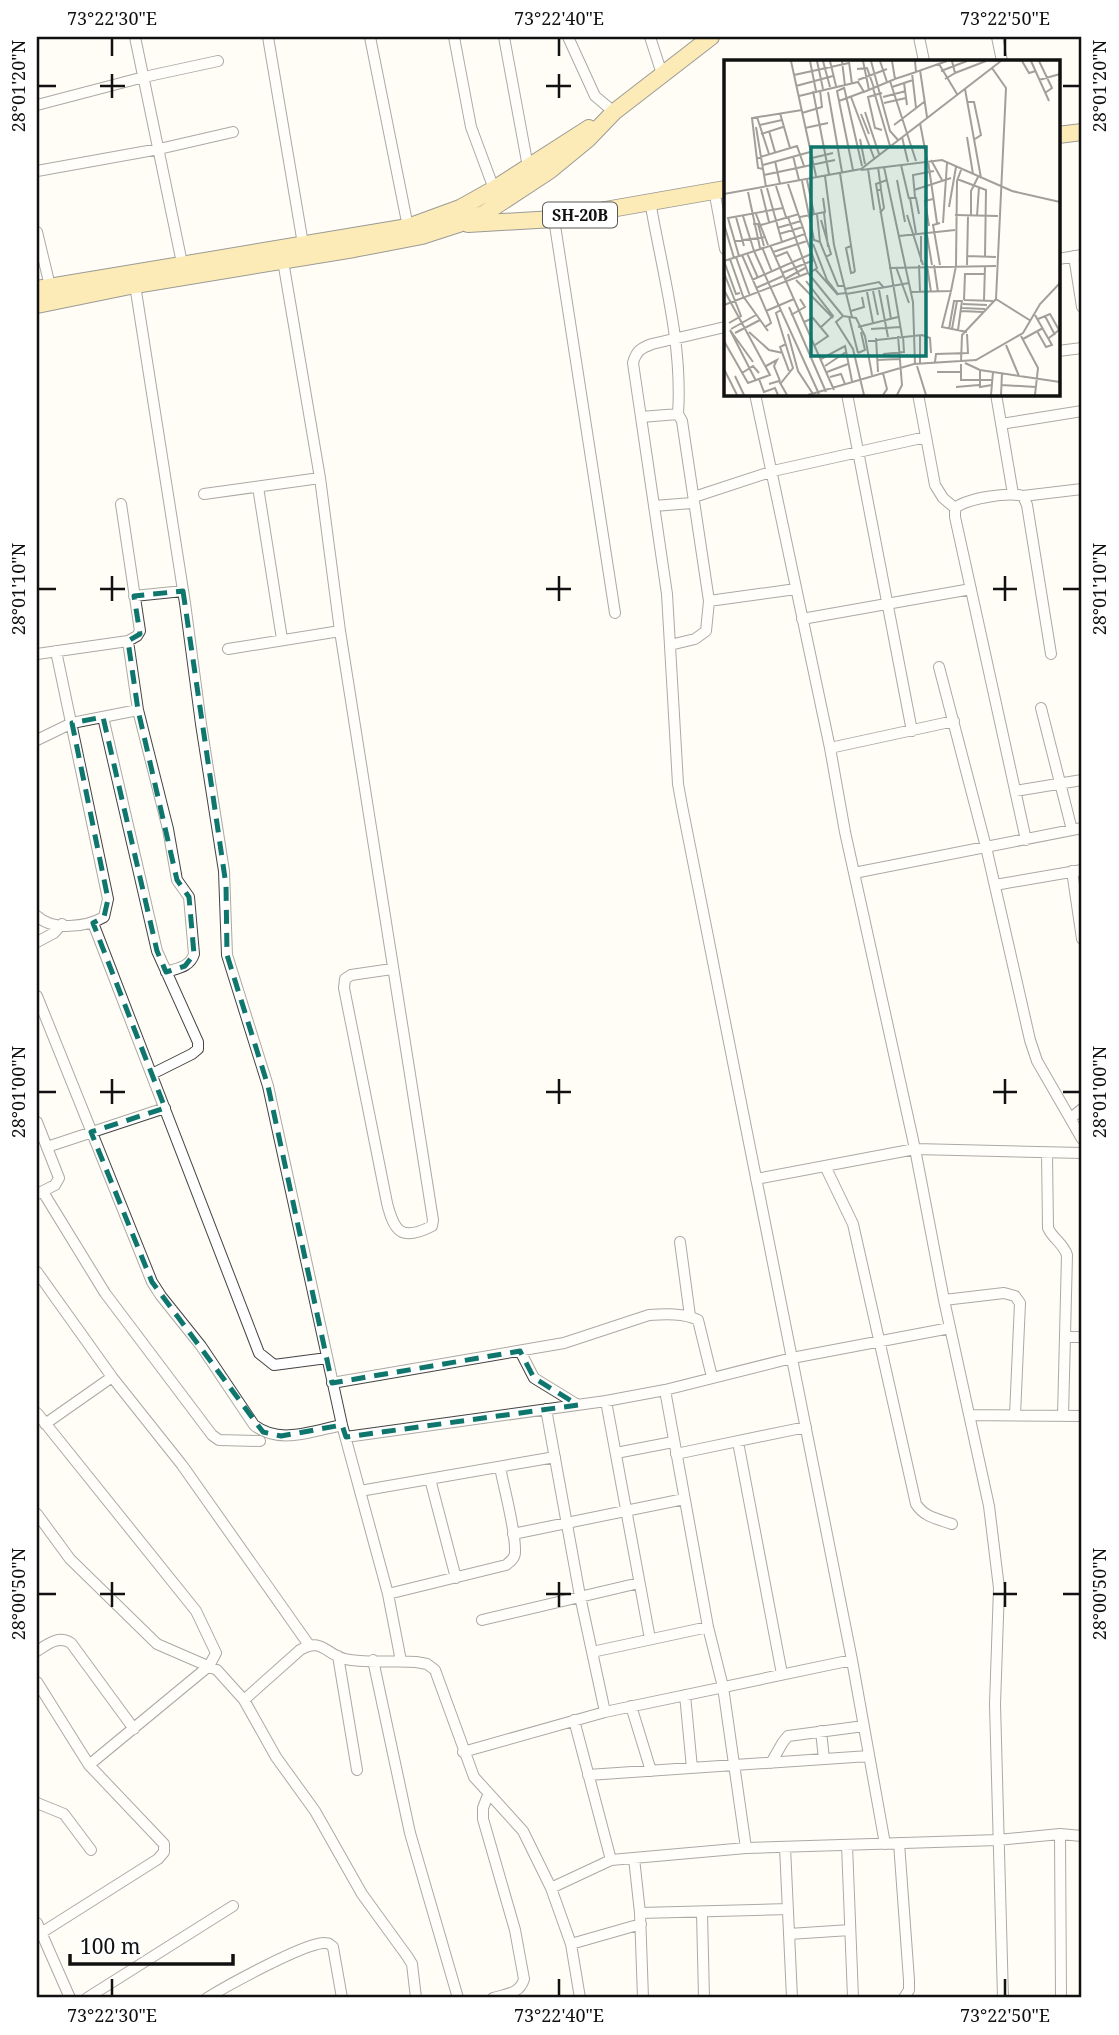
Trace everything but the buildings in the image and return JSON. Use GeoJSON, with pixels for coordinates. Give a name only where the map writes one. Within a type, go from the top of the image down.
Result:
{"type":"FeatureCollection","features":[{"type":"Feature","properties":{"kind":"main road"},"geometry":{"type":"LineString","coordinates":[[37,305],[135,285],[422,236],[459,224],[485,213],[549,171],[588,139],[609,117],[711,37]]}},
{"type":"Feature","properties":{"kind":"main road"},"geometry":{"type":"LineString","coordinates":[[43,288],[408,227],[434,219],[494,189],[609,117]]}},
{"type":"Feature","properties":{"kind":"main road"},"geometry":{"type":"LineString","coordinates":[[1060,135],[1082,132]]}},
{"type":"Feature","properties":{"kind":"main road","name":"SH-20B"},"geometry":{"type":"LineString","coordinates":[[434,219],[459,224],[554,219],[720,190]]}},
{"type":"Feature","properties":{"kind":"street"},"geometry":{"type":"LineString","coordinates":[[135,37],[181,263]]}},
{"type":"Feature","properties":{"kind":"street"},"geometry":{"type":"LineString","coordinates":[[268,37],[303,244]]}},
{"type":"Feature","properties":{"kind":"street"},"geometry":{"type":"LineString","coordinates":[[370,37],[408,227]]}},
{"type":"Feature","properties":{"kind":"street"},"geometry":{"type":"LineString","coordinates":[[454,37],[471,127],[494,189]]}},
{"type":"Feature","properties":{"kind":"street"},"geometry":{"type":"LineString","coordinates":[[504,37],[528,167]]}},
{"type":"Feature","properties":{"kind":"street"},"geometry":{"type":"LineString","coordinates":[[568,37],[595,96],[609,117]]}},
{"type":"Feature","properties":{"kind":"street"},"geometry":{"type":"LineString","coordinates":[[650,37],[662,74]]}},
{"type":"Feature","properties":{"kind":"street"},"geometry":{"type":"LineString","coordinates":[[919,37],[924,60]]}},
{"type":"Feature","properties":{"kind":"street"},"geometry":{"type":"LineString","coordinates":[[997,37],[1002,60]]}},
{"type":"Feature","properties":{"kind":"street"},"geometry":{"type":"LineString","coordinates":[[37,105],[218,61]]}},
{"type":"Feature","properties":{"kind":"street"},"geometry":{"type":"LineString","coordinates":[[37,171],[159,149],[233,132]]}},
{"type":"Feature","properties":{"kind":"street"},"geometry":{"type":"LineString","coordinates":[[720,190],[724,237]]}},
{"type":"Feature","properties":{"kind":"street"},"geometry":{"type":"LineString","coordinates":[[649,201],[675,338],[680,388],[678,414],[682,421],[709,601],[706,631],[695,639],[670,645]]}},
{"type":"Feature","properties":{"kind":"street"},"geometry":{"type":"LineString","coordinates":[[554,219],[615,613]]}},
{"type":"Feature","properties":{"kind":"street"},"geometry":{"type":"LineString","coordinates":[[37,232],[43,288]]}},
{"type":"Feature","properties":{"kind":"street"},"geometry":{"type":"LineString","coordinates":[[1060,259],[1078,255],[1082,307]]}},
{"type":"Feature","properties":{"kind":"street"},"geometry":{"type":"LineString","coordinates":[[283,261],[320,478],[340,631],[433,1220],[432,1226],[424,1230],[404,1233],[396,1230],[389,1213],[344,988],[345,979],[351,975],[392,969]]}},
{"type":"Feature","properties":{"kind":"street"},"geometry":{"type":"LineString","coordinates":[[135,285],[226,885],[227,955],[268,1086],[332,1383],[388,1594],[401,1661]]}},
{"type":"Feature","properties":{"kind":"street"},"geometry":{"type":"LineString","coordinates":[[724,327],[652,344],[635,354],[633,363],[667,594],[678,785],[852,1660],[885,1844]]}},
{"type":"Feature","properties":{"kind":"street"},"geometry":{"type":"LineString","coordinates":[[1060,351],[1082,348]]}},
{"type":"Feature","properties":{"kind":"street"},"geometry":{"type":"LineString","coordinates":[[755,396],[989,1506],[999,1588],[995,1704],[1003,1998]]}},
{"type":"Feature","properties":{"kind":"street"},"geometry":{"type":"LineString","coordinates":[[847,396],[912,730]]}},
{"type":"Feature","properties":{"kind":"street"},"geometry":{"type":"LineString","coordinates":[[918,396],[938,492],[955,508],[1026,840]]}},
{"type":"Feature","properties":{"kind":"street"},"geometry":{"type":"LineString","coordinates":[[996,396],[1018,495],[1027,505],[1051,654]]}},
{"type":"Feature","properties":{"kind":"street"},"geometry":{"type":"LineString","coordinates":[[1001,424],[1082,411]]}},
{"type":"Feature","properties":{"kind":"street"},"geometry":{"type":"LineString","coordinates":[[641,417],[678,414]]}},
{"type":"Feature","properties":{"kind":"street"},"geometry":{"type":"LineString","coordinates":[[694,497],[773,471],[926,438]]}},
{"type":"Feature","properties":{"kind":"street"},"geometry":{"type":"LineString","coordinates":[[204,494],[320,478]]}},
{"type":"Feature","properties":{"kind":"street"},"geometry":{"type":"LineString","coordinates":[[258,487],[282,639]]}},
{"type":"Feature","properties":{"kind":"street"},"geometry":{"type":"LineString","coordinates":[[955,508],[962,502],[1082,489]]}},
{"type":"Feature","properties":{"kind":"street"},"geometry":{"type":"LineString","coordinates":[[654,506],[692,503],[694,497]]}},
{"type":"Feature","properties":{"kind":"street"},"geometry":{"type":"LineString","coordinates":[[37,654],[128,640],[137,636],[140,631],[121,504]]}},
{"type":"Feature","properties":{"kind":"street"},"geometry":{"type":"LineString","coordinates":[[709,601],[796,589]]}},
{"type":"Feature","properties":{"kind":"street"},"geometry":{"type":"LineString","coordinates":[[802,619],[971,589]]}},
{"type":"Feature","properties":{"kind":"street"},"geometry":{"type":"LineString","coordinates":[[134,596],[183,591]]}},
{"type":"Feature","properties":{"kind":"street"},"geometry":{"type":"LineString","coordinates":[[228,649],[340,631]]}},
{"type":"Feature","properties":{"kind":"street"},"geometry":{"type":"LineString","coordinates":[[128,640],[138,709],[168,829],[177,880],[189,897],[194,954],[192,961],[166,972]]}},
{"type":"Feature","properties":{"kind":"street"},"geometry":{"type":"LineString","coordinates":[[37,916],[48,924],[93,923],[104,917],[108,899],[56,651]]}},
{"type":"Feature","properties":{"kind":"street"},"geometry":{"type":"LineString","coordinates":[[939,667],[986,847],[1037,1061],[1082,1139]]}},
{"type":"Feature","properties":{"kind":"street"},"geometry":{"type":"LineString","coordinates":[[854,873],[1077,829],[1060,783],[1041,708]]}},
{"type":"Feature","properties":{"kind":"street"},"geometry":{"type":"LineString","coordinates":[[37,740],[72,723],[138,709]]}},
{"type":"Feature","properties":{"kind":"street"},"geometry":{"type":"LineString","coordinates":[[103,717],[158,951],[198,1042],[198,1049],[192,1054],[152,1074]]}},
{"type":"Feature","properties":{"kind":"street"},"geometry":{"type":"LineString","coordinates":[[830,748],[954,722]]}},
{"type":"Feature","properties":{"kind":"street"},"geometry":{"type":"LineString","coordinates":[[1016,791],[1082,780]]}},
{"type":"Feature","properties":{"kind":"street"},"geometry":{"type":"LineString","coordinates":[[995,885],[1077,871],[1082,939]]}},
{"type":"Feature","properties":{"kind":"street"},"geometry":{"type":"LineString","coordinates":[[93,923],[260,1353],[274,1365],[327,1358]]}},
{"type":"Feature","properties":{"kind":"street"},"geometry":{"type":"LineString","coordinates":[[37,942],[54,933],[62,924]]}},
{"type":"Feature","properties":{"kind":"street"},"geometry":{"type":"LineString","coordinates":[[37,996],[152,1282],[161,1296],[201,1346],[254,1425],[263,1432],[281,1436],[342,1425]]}},
{"type":"Feature","properties":{"kind":"street"},"geometry":{"type":"LineString","coordinates":[[47,1147],[164,1108]]}},
{"type":"Feature","properties":{"kind":"street"},"geometry":{"type":"LineString","coordinates":[[1070,1118],[1082,1109]]}},
{"type":"Feature","properties":{"kind":"street"},"geometry":{"type":"LineString","coordinates":[[37,1122],[59,1178],[55,1185],[40,1193],[105,1293],[212,1435],[219,1440],[260,1441]]}},
{"type":"Feature","properties":{"kind":"street"},"geometry":{"type":"LineString","coordinates":[[756,1179],[915,1149],[1082,1153]]}},
{"type":"Feature","properties":{"kind":"street"},"geometry":{"type":"LineString","coordinates":[[1047,1153],[1048,1228],[1052,1237],[1065,1247],[1067,1255],[1063,1416]]}},
{"type":"Feature","properties":{"kind":"street"},"geometry":{"type":"LineString","coordinates":[[825,1166],[853,1224],[916,1504],[927,1516],[953,1524]]}},
{"type":"Feature","properties":{"kind":"street"},"geometry":{"type":"LineString","coordinates":[[680,1242],[691,1317]]}},
{"type":"Feature","properties":{"kind":"street"},"geometry":{"type":"LineString","coordinates":[[37,1272],[112,1377],[182,1465],[309,1644]]}},
{"type":"Feature","properties":{"kind":"street"},"geometry":{"type":"LineString","coordinates":[[944,1300],[1004,1293],[1015,1296],[1020,1303],[1015,1415]]}},
{"type":"Feature","properties":{"kind":"street"},"geometry":{"type":"LineString","coordinates":[[332,1383],[564,1343],[649,1315],[691,1317],[698,1320],[712,1377]]}},
{"type":"Feature","properties":{"kind":"street"},"geometry":{"type":"LineString","coordinates":[[346,1437],[606,1401],[665,1390],[792,1358],[950,1328]]}},
{"type":"Feature","properties":{"kind":"street"},"geometry":{"type":"LineString","coordinates":[[1065,1337],[1082,1337]]}},
{"type":"Feature","properties":{"kind":"street"},"geometry":{"type":"LineString","coordinates":[[520,1351],[534,1377],[578,1405]]}},
{"type":"Feature","properties":{"kind":"street"},"geometry":{"type":"LineString","coordinates":[[45,1424],[112,1377]]}},
{"type":"Feature","properties":{"kind":"street"},"geometry":{"type":"LineString","coordinates":[[665,1390],[708,1627],[723,1687],[746,1848]]}},
{"type":"Feature","properties":{"kind":"street"},"geometry":{"type":"LineString","coordinates":[[606,1401],[650,1639]]}},
{"type":"Feature","properties":{"kind":"street"},"geometry":{"type":"LineString","coordinates":[[546,1409],[580,1596],[605,1712]]}},
{"type":"Feature","properties":{"kind":"street"},"geometry":{"type":"LineString","coordinates":[[37,1413],[196,1611],[216,1653],[209,1666],[89,1765]]}},
{"type":"Feature","properties":{"kind":"street"},"geometry":{"type":"LineString","coordinates":[[969,1415],[1082,1416]]}},
{"type":"Feature","properties":{"kind":"street"},"geometry":{"type":"LineString","coordinates":[[676,1454],[806,1427]]}},
{"type":"Feature","properties":{"kind":"street"},"geometry":{"type":"LineString","coordinates":[[616,1453],[673,1442]]}},
{"type":"Feature","properties":{"kind":"street"},"geometry":{"type":"LineString","coordinates":[[738,1442],[782,1674]]}},
{"type":"Feature","properties":{"kind":"street"},"geometry":{"type":"LineString","coordinates":[[360,1491],[555,1457]]}},
{"type":"Feature","properties":{"kind":"street"},"geometry":{"type":"LineString","coordinates":[[388,1594],[506,1565],[513,1560],[513,1534],[500,1466]]}},
{"type":"Feature","properties":{"kind":"street"},"geometry":{"type":"LineString","coordinates":[[430,1479],[456,1577]]}},
{"type":"Feature","properties":{"kind":"street"},"geometry":{"type":"LineString","coordinates":[[513,1534],[684,1499]]}},
{"type":"Feature","properties":{"kind":"street"},"geometry":{"type":"LineString","coordinates":[[37,1514],[70,1559],[157,1644],[217,1670],[244,1700],[276,1757],[315,1811],[362,1894],[412,1964],[416,1998]]}},
{"type":"Feature","properties":{"kind":"street"},"geometry":{"type":"LineString","coordinates":[[482,1619],[639,1583]]}},
{"type":"Feature","properties":{"kind":"street"},"geometry":{"type":"LineString","coordinates":[[592,1652],[708,1627]]}},
{"type":"Feature","properties":{"kind":"street"},"geometry":{"type":"LineString","coordinates":[[37,1651],[58,1639],[71,1643],[134,1729]]}},
{"type":"Feature","properties":{"kind":"street"},"geometry":{"type":"LineString","coordinates":[[244,1700],[309,1644],[320,1645],[347,1659],[427,1664],[435,1670],[474,1777],[523,1831],[551,1888],[571,1944],[580,1998]]}},
{"type":"Feature","properties":{"kind":"street"},"geometry":{"type":"LineString","coordinates":[[338,1656],[357,1770]]}},
{"type":"Feature","properties":{"kind":"street"},"geometry":{"type":"LineString","coordinates":[[373,1660],[410,1833],[458,1998]]}},
{"type":"Feature","properties":{"kind":"street"},"geometry":{"type":"LineString","coordinates":[[463,1752],[605,1712],[852,1660]]}},
{"type":"Feature","properties":{"kind":"street"},"geometry":{"type":"LineString","coordinates":[[37,1682],[89,1765],[164,1844],[164,1852],[158,1859],[39,1928],[71,1998]]}},
{"type":"Feature","properties":{"kind":"street"},"geometry":{"type":"LineString","coordinates":[[685,1695],[692,1768]]}},
{"type":"Feature","properties":{"kind":"street"},"geometry":{"type":"LineString","coordinates":[[631,1706],[651,1771]]}},
{"type":"Feature","properties":{"kind":"street"},"geometry":{"type":"LineString","coordinates":[[574,1720],[611,1860]]}},
{"type":"Feature","properties":{"kind":"street"},"geometry":{"type":"LineString","coordinates":[[771,1763],[788,1737],[864,1726]]}},
{"type":"Feature","properties":{"kind":"street"},"geometry":{"type":"LineString","coordinates":[[821,1731],[824,1759]]}},
{"type":"Feature","properties":{"kind":"street"},"geometry":{"type":"LineString","coordinates":[[588,1775],[869,1756]]}},
{"type":"Feature","properties":{"kind":"street"},"geometry":{"type":"LineString","coordinates":[[488,1795],[483,1808],[483,1819],[515,1930],[524,1979],[522,1986],[515,1992],[493,1998]]}},
{"type":"Feature","properties":{"kind":"street"},"geometry":{"type":"LineString","coordinates":[[37,1803],[64,1814],[91,1850]]}},
{"type":"Feature","properties":{"kind":"street"},"geometry":{"type":"LineString","coordinates":[[1060,1834],[1061,1998]]}},
{"type":"Feature","properties":{"kind":"street"},"geometry":{"type":"LineString","coordinates":[[551,1888],[611,1860],[746,1848],[998,1840],[1060,1834],[1082,1836]]}},
{"type":"Feature","properties":{"kind":"street"},"geometry":{"type":"LineString","coordinates":[[899,1843],[909,1980],[909,1990],[904,1998]]}},
{"type":"Feature","properties":{"kind":"street"},"geometry":{"type":"LineString","coordinates":[[847,1845],[853,1998]]}},
{"type":"Feature","properties":{"kind":"street"},"geometry":{"type":"LineString","coordinates":[[785,1847],[792,1998]]}},
{"type":"Feature","properties":{"kind":"street"},"geometry":{"type":"LineString","coordinates":[[634,1858],[640,1918],[643,1998]]}},
{"type":"Feature","properties":{"kind":"street"},"geometry":{"type":"LineString","coordinates":[[87,1998],[233,1906]]}},
{"type":"Feature","properties":{"kind":"street"},"geometry":{"type":"LineString","coordinates":[[571,1944],[640,1918],[788,1909]]}},
{"type":"Feature","properties":{"kind":"street"},"geometry":{"type":"LineString","coordinates":[[702,1913],[704,1998]]}},
{"type":"Feature","properties":{"kind":"street"},"geometry":{"type":"LineString","coordinates":[[789,1934],[850,1930]]}},
{"type":"Feature","properties":{"kind":"street"},"geometry":{"type":"LineString","coordinates":[[207,1998],[234,1982],[320,1943],[328,1943],[333,1947],[342,1998]]}},
{"type":"Feature","properties":{"kind":"highlighted area"},"geometry":{"type":"Polygon","coordinates":[[[183,591],[226,885],[227,955],[268,1086],[332,1383],[520,1351],[534,1378],[578,1405],[346,1437],[342,1425],[281,1436],[263,1432],[152,1282],[91,1132],[165,1108],[93,923],[104,917],[108,899],[72,723],[103,717],[157,951],[166,972],[185,966],[194,954],[189,897],[177,880],[138,710],[128,641],[140,634],[134,596],[183,591]]]}}]}
